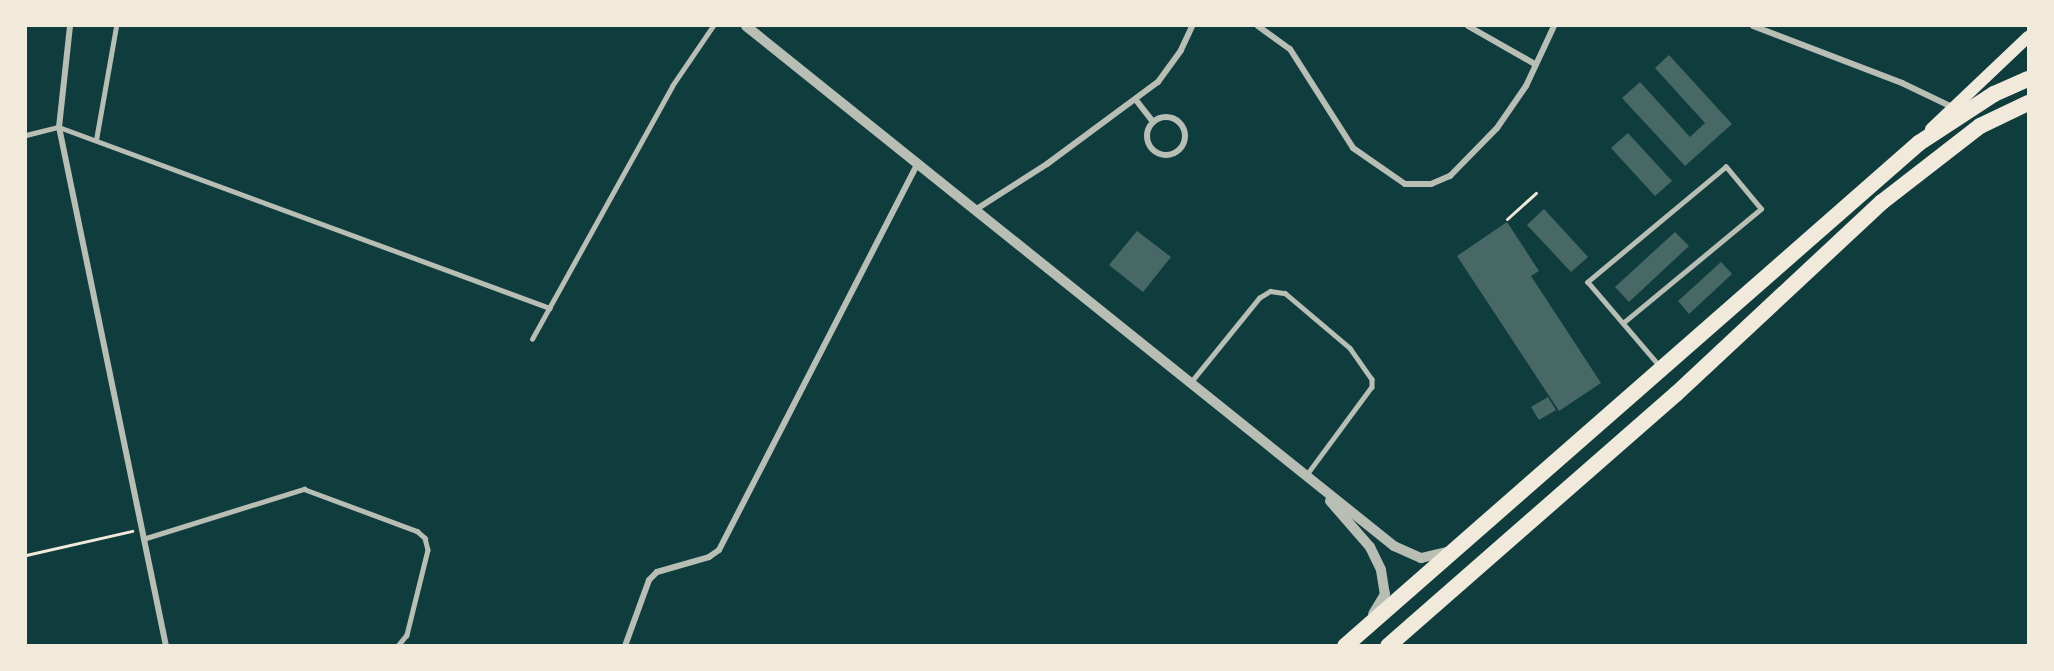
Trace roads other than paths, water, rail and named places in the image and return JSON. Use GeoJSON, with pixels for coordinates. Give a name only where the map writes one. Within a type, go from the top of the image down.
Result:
{"type":"FeatureCollection","features":[{"type":"Feature","properties":{"kind":"highway"},"geometry":{"type":"LineString","coordinates":[[1350,641],[1491,521],[1660,367],[1919,143],[1994,94],[2028,80]]}},
{"type":"Feature","properties":{"kind":"highway"},"geometry":{"type":"LineString","coordinates":[[1388,645],[1676,394],[1882,202],[1980,126],[2028,103]]}},
{"type":"Feature","properties":{"kind":"main road"},"geometry":{"type":"LineString","coordinates":[[1919,143],[1952,107],[2028,37]]}},
{"type":"Feature","properties":{"kind":"street"},"geometry":{"type":"LineString","coordinates":[[69,26],[59,127],[166,645]]}},
{"type":"Feature","properties":{"kind":"street"},"geometry":{"type":"LineString","coordinates":[[746,26],[1394,546],[1421,558],[1447,552],[1491,521]]}},
{"type":"Feature","properties":{"kind":"street"},"geometry":{"type":"LineString","coordinates":[[975,210],[1047,164],[1136,100],[1172,65],[1192,26]]}},
{"type":"Feature","properties":{"kind":"street"},"geometry":{"type":"LineString","coordinates":[[1258,26],[1295,56],[1353,148],[1405,184],[1431,184],[1450,176],[1510,114],[1554,26]]}},
{"type":"Feature","properties":{"kind":"street"},"geometry":{"type":"LineString","coordinates":[[1468,26],[1535,64]]}},
{"type":"Feature","properties":{"kind":"street"},"geometry":{"type":"LineString","coordinates":[[1753,26],[1902,82],[1952,107]]}},
{"type":"Feature","properties":{"kind":"street"},"geometry":{"type":"LineString","coordinates":[[1136,100],[1154,122]]}},
{"type":"Feature","properties":{"kind":"street"},"geometry":{"type":"LineString","coordinates":[[1172,118],[1181,123],[1184,142],[1179,150],[1170,155],[1152,149],[1147,140],[1154,122],[1172,118]]}},
{"type":"Feature","properties":{"kind":"street"},"geometry":{"type":"LineString","coordinates":[[625,645],[649,580],[657,572],[709,557],[719,550],[918,164]]}},
{"type":"Feature","properties":{"kind":"street"},"geometry":{"type":"LineString","coordinates":[[1310,477],[1370,547],[1384,582],[1379,606],[1350,641]]}},
{"type":"Feature","properties":{"kind":"lane"},"geometry":{"type":"LineString","coordinates":[[96,140],[116,26]]}},
{"type":"Feature","properties":{"kind":"lane"},"geometry":{"type":"LineString","coordinates":[[532,339],[672,86],[713,26]]}},
{"type":"Feature","properties":{"kind":"lane"},"geometry":{"type":"LineString","coordinates":[[26,135],[59,127],[550,308]]}},
{"type":"Feature","properties":{"kind":"lane"},"geometry":{"type":"LineString","coordinates":[[1623,323],[1761,208],[1726,167],[1588,282],[1660,367]]}},
{"type":"Feature","properties":{"kind":"lane"},"geometry":{"type":"LineString","coordinates":[[1191,382],[1259,298],[1270,291],[1285,293],[1350,348],[1372,379],[1372,387],[1310,477]]}},
{"type":"Feature","properties":{"kind":"lane"},"geometry":{"type":"LineString","coordinates":[[143,539],[304,489],[417,531],[425,538],[428,550],[407,635],[398,645]]}}]}
